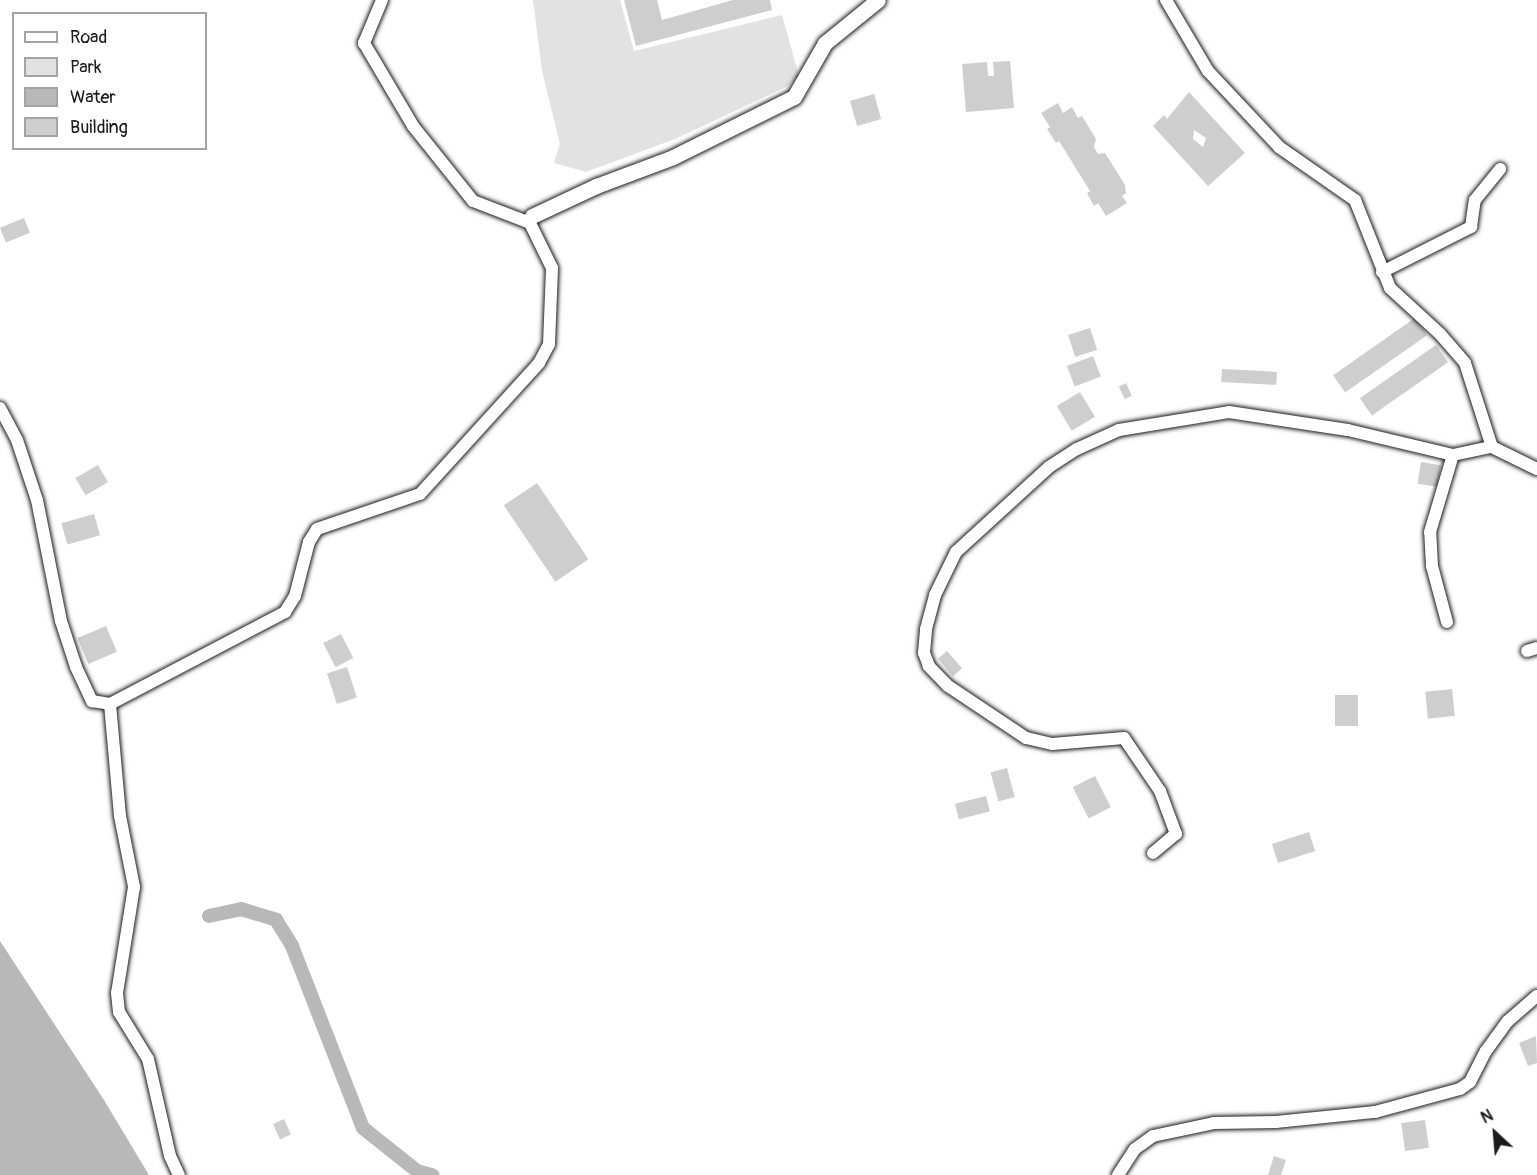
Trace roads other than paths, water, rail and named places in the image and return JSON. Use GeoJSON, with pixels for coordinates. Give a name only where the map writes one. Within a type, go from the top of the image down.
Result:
{"type":"FeatureCollection","features":[{"type":"Feature","properties":{"kind":"street"},"geometry":{"type":"LineString","coordinates":[[382,0],[364,43],[413,126],[473,201],[531,219],[596,186],[673,157],[794,97],[825,43],[878,0]]}},
{"type":"Feature","properties":{"kind":"street"},"geometry":{"type":"LineString","coordinates":[[1166,0],[1208,71],[1239,105],[1279,147],[1355,200],[1390,288],[1440,334],[1465,363],[1492,447]]}},
{"type":"Feature","properties":{"kind":"street"},"geometry":{"type":"LineString","coordinates":[[1382,272],[1471,227],[1474,200],[1500,169]]}},
{"type":"Feature","properties":{"kind":"street"},"geometry":{"type":"LineString","coordinates":[[0,408],[17,440],[37,500],[61,621],[76,667],[92,701],[110,704],[285,612],[295,596],[309,542],[317,529],[420,494],[509,398],[539,363],[549,344],[552,268],[531,219]]}},
{"type":"Feature","properties":{"kind":"street"},"geometry":{"type":"LineString","coordinates":[[1153,853],[1176,834],[1160,791],[1124,738],[1052,744],[1026,738],[948,687],[929,666],[924,653],[926,629],[935,595],[956,552],[1049,467],[1077,449],[1119,430],[1229,412],[1348,430],[1453,455],[1492,447],[1537,469]]}},
{"type":"Feature","properties":{"kind":"street"},"geometry":{"type":"LineString","coordinates":[[1447,622],[1432,567],[1430,532],[1453,455]]}},
{"type":"Feature","properties":{"kind":"street"},"geometry":{"type":"LineString","coordinates":[[110,704],[120,816],[134,887],[117,993],[119,1012],[148,1059],[170,1156],[179,1175]]}},
{"type":"Feature","properties":{"kind":"street"},"geometry":{"type":"LineString","coordinates":[[1118,1175],[1135,1149],[1153,1136],[1214,1123],[1276,1122],[1376,1112],[1460,1089],[1470,1082],[1486,1051],[1509,1021],[1537,996]]}},
{"type":"Feature","properties":{"kind":"water"},"geometry":{"type":"Polygon","coordinates":[[[0,941],[104,1100],[149,1175],[0,1175],[0,941]]]}},
{"type":"Feature","properties":{"kind":"waterway"},"geometry":{"type":"LineString","coordinates":[[209,916],[241,909],[276,920],[292,946],[363,1128],[417,1171],[432,1175]]}}]}
